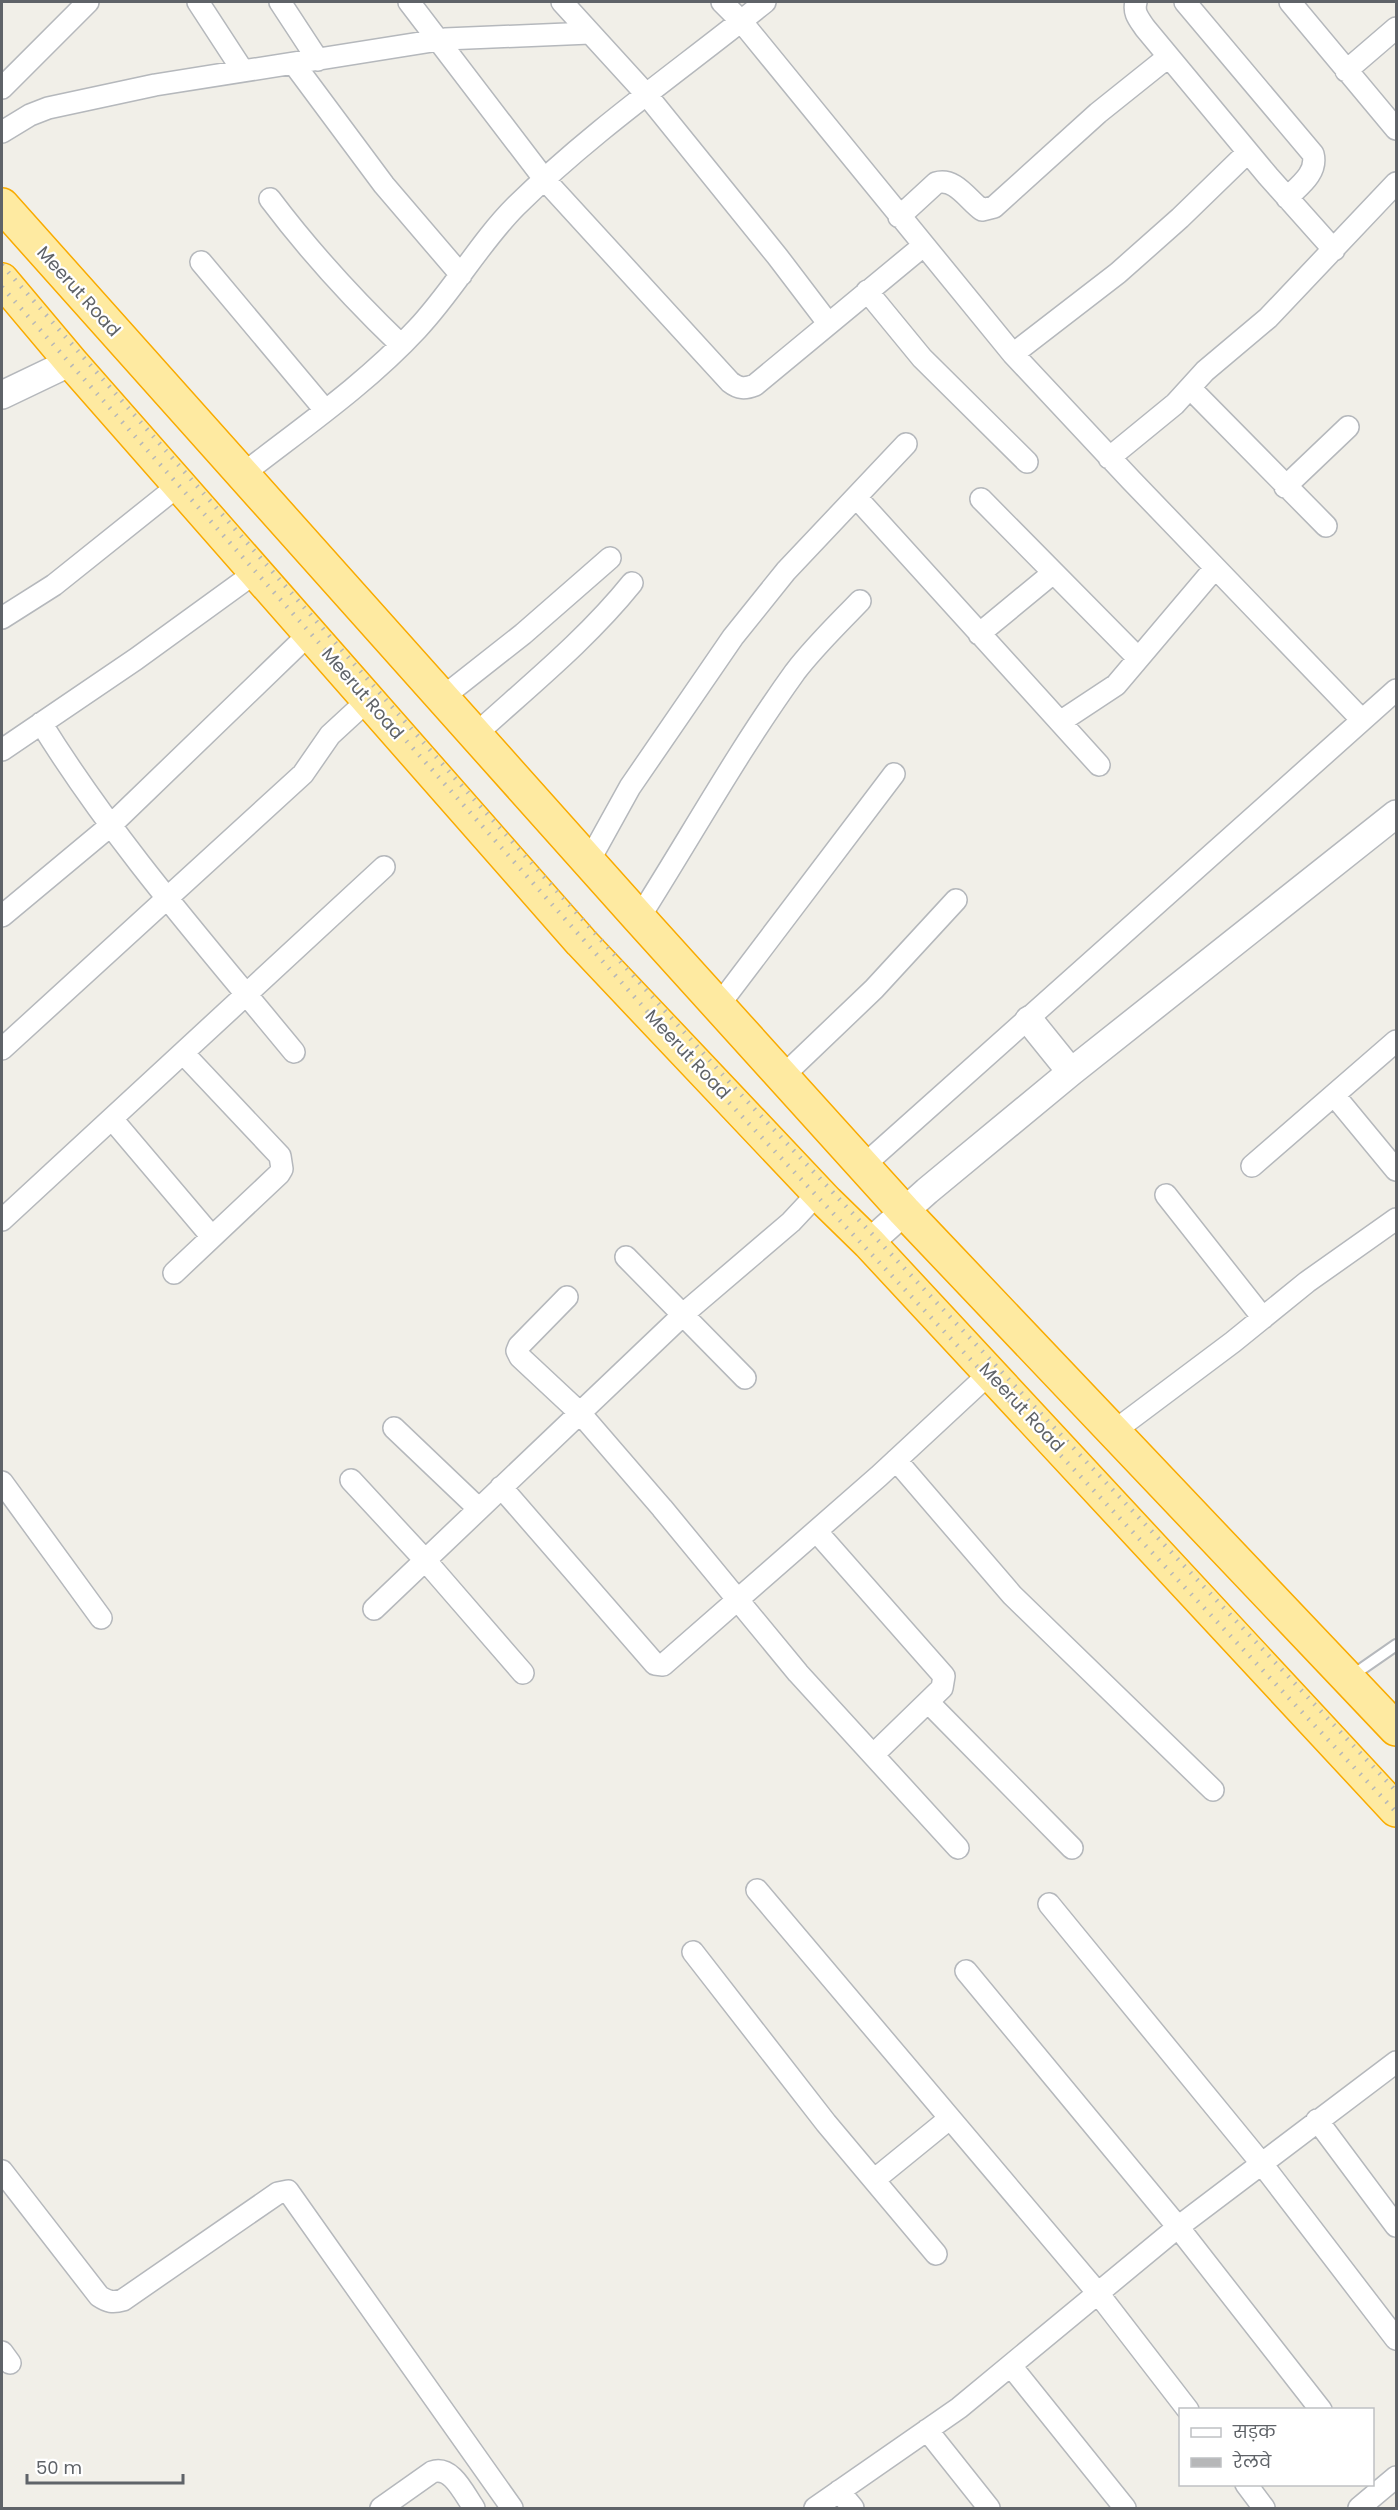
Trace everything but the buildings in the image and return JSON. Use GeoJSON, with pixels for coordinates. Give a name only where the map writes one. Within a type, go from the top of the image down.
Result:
{"type":"FeatureCollection","features":[{"type":"Feature","properties":{"kind":"highway","name":"Meerut Road"},"geometry":{"type":"LineString","coordinates":[[2,205],[904,1211],[1396,1729]]}},
{"type":"Feature","properties":{"kind":"highway","name":"Meerut Road"},"geometry":{"type":"LineString","coordinates":[[4,287],[581,942],[869,1243],[1396,1809]]}},
{"type":"Feature","properties":{"kind":"street"},"geometry":{"type":"LineString","coordinates":[[2,88],[88,2]]}},
{"type":"Feature","properties":{"kind":"street"},"geometry":{"type":"LineString","coordinates":[[198,2],[243,71]]}},
{"type":"Feature","properties":{"kind":"street"},"geometry":{"type":"LineString","coordinates":[[280,2],[318,60]]}},
{"type":"Feature","properties":{"kind":"street"},"geometry":{"type":"LineString","coordinates":[[409,2],[545,180],[738,388],[755,385],[923,246]]}},
{"type":"Feature","properties":{"kind":"street"},"geometry":{"type":"LineString","coordinates":[[562,2],[646,94],[777,255],[828,323]]}},
{"type":"Feature","properties":{"kind":"street"},"geometry":{"type":"LineString","coordinates":[[722,2],[741,21],[1013,354],[1109,458],[1362,720]]}},
{"type":"Feature","properties":{"kind":"street"},"geometry":{"type":"LineString","coordinates":[[243,474],[384,363],[434,311],[504,220],[545,180],[646,94],[765,2]]}},
{"type":"Feature","properties":{"kind":"street"},"geometry":{"type":"LineString","coordinates":[[1136,2],[1134,8],[1137,17],[1168,57],[1334,250]]}},
{"type":"Feature","properties":{"kind":"street"},"geometry":{"type":"LineString","coordinates":[[1185,2],[1313,154],[1314,166],[1310,173],[1287,198]]}},
{"type":"Feature","properties":{"kind":"street"},"geometry":{"type":"LineString","coordinates":[[1290,2],[1396,129]]}},
{"type":"Feature","properties":{"kind":"street"},"geometry":{"type":"LineString","coordinates":[[1346,71],[1396,28]]}},
{"type":"Feature","properties":{"kind":"street"},"geometry":{"type":"LineString","coordinates":[[2,132],[30,115],[48,108],[126,90],[440,40],[590,33]]}},
{"type":"Feature","properties":{"kind":"street"},"geometry":{"type":"LineString","coordinates":[[899,217],[936,183],[943,181],[954,185],[982,210],[994,207],[1098,113],[1168,57]]}},
{"type":"Feature","properties":{"kind":"street"},"geometry":{"type":"LineString","coordinates":[[294,64],[384,185],[461,275]]}},
{"type":"Feature","properties":{"kind":"street"},"geometry":{"type":"LineString","coordinates":[[1013,354],[1118,273],[1180,218],[1248,152]]}},
{"type":"Feature","properties":{"kind":"street"},"geometry":{"type":"LineString","coordinates":[[1109,458],[1174,404],[1205,371],[1268,318],[1334,250],[1393,195]]}},
{"type":"Feature","properties":{"kind":"street"},"geometry":{"type":"LineString","coordinates":[[270,199],[306,245],[401,345]]}},
{"type":"Feature","properties":{"kind":"street"},"geometry":{"type":"LineString","coordinates":[[201,262],[325,410]]}},
{"type":"Feature","properties":{"kind":"street"},"geometry":{"type":"LineString","coordinates":[[867,291],[922,358],[1028,462]]}},
{"type":"Feature","properties":{"kind":"street"},"geometry":{"type":"LineString","coordinates":[[2,395],[71,362]]}},
{"type":"Feature","properties":{"kind":"street"},"geometry":{"type":"LineString","coordinates":[[1190,388],[1285,487],[1326,526]]}},
{"type":"Feature","properties":{"kind":"street"},"geometry":{"type":"LineString","coordinates":[[1285,487],[1348,428]]}},
{"type":"Feature","properties":{"kind":"street"},"geometry":{"type":"LineString","coordinates":[[590,861],[630,787],[732,637],[786,570],[906,444]]}},
{"type":"Feature","properties":{"kind":"street"},"geometry":{"type":"LineString","coordinates":[[2,618],[54,585],[179,485]]}},
{"type":"Feature","properties":{"kind":"street"},"geometry":{"type":"LineString","coordinates":[[856,497],[1099,765]]}},
{"type":"Feature","properties":{"kind":"street"},"geometry":{"type":"LineString","coordinates":[[981,499],[1137,657]]}},
{"type":"Feature","properties":{"kind":"street"},"geometry":{"type":"LineString","coordinates":[[443,697],[523,634],[610,558]]}},
{"type":"Feature","properties":{"kind":"street"},"geometry":{"type":"LineString","coordinates":[[1060,722],[1116,685],[1137,657],[1215,568]]}},
{"type":"Feature","properties":{"kind":"street"},"geometry":{"type":"LineString","coordinates":[[2,750],[136,659],[256,572]]}},
{"type":"Feature","properties":{"kind":"street"},"geometry":{"type":"LineString","coordinates":[[979,634],[1053,573]]}},
{"type":"Feature","properties":{"kind":"street"},"geometry":{"type":"LineString","coordinates":[[476,734],[575,645],[613,607],[632,583]]}},
{"type":"Feature","properties":{"kind":"street"},"geometry":{"type":"LineString","coordinates":[[639,918],[739,754],[797,670],[860,601]]}},
{"type":"Feature","properties":{"kind":"street"},"geometry":{"type":"LineString","coordinates":[[2,916],[110,826],[310,633]]}},
{"type":"Feature","properties":{"kind":"street"},"geometry":{"type":"LineString","coordinates":[[863,1166],[1396,690]]}},
{"type":"Feature","properties":{"kind":"street"},"geometry":{"type":"LineString","coordinates":[[2,1049],[303,774],[330,735],[368,700]]}},
{"type":"Feature","properties":{"kind":"street"},"geometry":{"type":"LineString","coordinates":[[41,723],[75,777],[110,826],[294,1052]]}},
{"type":"Feature","properties":{"kind":"street"},"geometry":{"type":"LineString","coordinates":[[719,1005],[894,774]]}},
{"type":"Feature","properties":{"kind":"street"},"geometry":{"type":"LineString","coordinates":[[869,1243],[904,1211],[1071,1072],[1396,814]]}},
{"type":"Feature","properties":{"kind":"street"},"geometry":{"type":"LineString","coordinates":[[2,1220],[384,867]]}},
{"type":"Feature","properties":{"kind":"street"},"geometry":{"type":"LineString","coordinates":[[783,1076],[874,989],[956,900]]}},
{"type":"Feature","properties":{"kind":"street"},"geometry":{"type":"LineString","coordinates":[[1029,1020],[1071,1072]]}},
{"type":"Feature","properties":{"kind":"street"},"geometry":{"type":"LineString","coordinates":[[1252,1166],[1396,1041]]}},
{"type":"Feature","properties":{"kind":"street"},"geometry":{"type":"LineString","coordinates":[[174,1272],[279,1174],[281,1163],[280,1156],[183,1053]]}},
{"type":"Feature","properties":{"kind":"street"},"geometry":{"type":"LineString","coordinates":[[1334,1095],[1396,1170]]}},
{"type":"Feature","properties":{"kind":"street"},"geometry":{"type":"LineString","coordinates":[[112,1119],[212,1237]]}},
{"type":"Feature","properties":{"kind":"street"},"geometry":{"type":"LineString","coordinates":[[374,1610],[682,1315],[791,1222],[819,1192]]}},
{"type":"Feature","properties":{"kind":"street"},"geometry":{"type":"LineString","coordinates":[[1166,1195],[1263,1318]]}},
{"type":"Feature","properties":{"kind":"street"},"geometry":{"type":"LineString","coordinates":[[1113,1432],[1307,1282],[1396,1219]]}},
{"type":"Feature","properties":{"kind":"street"},"geometry":{"type":"LineString","coordinates":[[626,1257],[745,1378]]}},
{"type":"Feature","properties":{"kind":"street"},"geometry":{"type":"LineString","coordinates":[[567,1297],[519,1346],[517,1351],[520,1357],[580,1413],[798,1673],[958,1848]]}},
{"type":"Feature","properties":{"kind":"street"},"geometry":{"type":"LineString","coordinates":[[501,1487],[655,1664],[663,1665],[817,1532],[990,1373]]}},
{"type":"Feature","properties":{"kind":"street"},"geometry":{"type":"LineString","coordinates":[[394,1428],[479,1509]]}},
{"type":"Feature","properties":{"kind":"street"},"geometry":{"type":"LineString","coordinates":[[896,1460],[1012,1594],[1213,1790]]}},
{"type":"Feature","properties":{"kind":"street"},"geometry":{"type":"LineString","coordinates":[[351,1480],[425,1560],[523,1673]]}},
{"type":"Feature","properties":{"kind":"street"},"geometry":{"type":"LineString","coordinates":[[2,1482],[101,1618]]}},
{"type":"Feature","properties":{"kind":"street"},"geometry":{"type":"LineString","coordinates":[[817,1532],[944,1676],[942,1688],[873,1755]]}},
{"type":"Feature","properties":{"kind":"street"},"geometry":{"type":"LineString","coordinates":[[928,1702],[1072,1848]]}},
{"type":"Feature","properties":{"kind":"street"},"geometry":{"type":"LineString","coordinates":[[757,1890],[1097,2292],[1187,2408]]}},
{"type":"Feature","properties":{"kind":"street"},"geometry":{"type":"LineString","coordinates":[[1049,1904],[1262,2163],[1396,2339]]}},
{"type":"Feature","properties":{"kind":"street"},"geometry":{"type":"LineString","coordinates":[[693,1952],[826,2123],[936,2254]]}},
{"type":"Feature","properties":{"kind":"street"},"geometry":{"type":"LineString","coordinates":[[966,1971],[1178,2227],[1320,2408]]}},
{"type":"Feature","properties":{"kind":"street"},"geometry":{"type":"LineString","coordinates":[[815,2508],[927,2430],[1011,2366],[1097,2292],[1178,2227],[1396,2062]]}},
{"type":"Feature","properties":{"kind":"street"},"geometry":{"type":"LineString","coordinates":[[874,2180],[949,2119]]}},
{"type":"Feature","properties":{"kind":"street"},"geometry":{"type":"LineString","coordinates":[[1317,2120],[1396,2226]]}},
{"type":"Feature","properties":{"kind":"street"},"geometry":{"type":"LineString","coordinates":[[2,2171],[99,2296],[107,2302],[114,2303],[123,2300],[278,2193],[288,2191],[512,2508]]}},
{"type":"Feature","properties":{"kind":"street"},"geometry":{"type":"LineString","coordinates":[[1011,2366],[1125,2508]]}},
{"type":"Feature","properties":{"kind":"street"},"geometry":{"type":"LineString","coordinates":[[927,2430],[989,2508]]}},
{"type":"Feature","properties":{"kind":"street"},"geometry":{"type":"LineString","coordinates":[[381,2508],[439,2469],[446,2470],[474,2508]]}},
{"type":"Feature","properties":{"kind":"street"},"geometry":{"type":"LineString","coordinates":[[1359,2508],[1396,2477]]}},
{"type":"Feature","properties":{"kind":"street"},"geometry":{"type":"LineString","coordinates":[[1248,2486],[1264,2508]]}},
{"type":"Feature","properties":{"kind":"street"},"geometry":{"type":"LineString","coordinates":[[839,2491],[853,2508]]}},
{"type":"Feature","properties":{"kind":"lane"},"geometry":{"type":"LineString","coordinates":[[1348,1678],[1396,1645]]}},
{"type":"Feature","properties":{"kind":"railway"},"geometry":{"type":"LineString","coordinates":[[2,265],[453,776],[731,1084],[1396,1791]]}},
{"type":"Feature","properties":{"kind":"railway"},"geometry":{"type":"LineString","coordinates":[[2,287],[720,1093],[1396,1812]]}}]}
